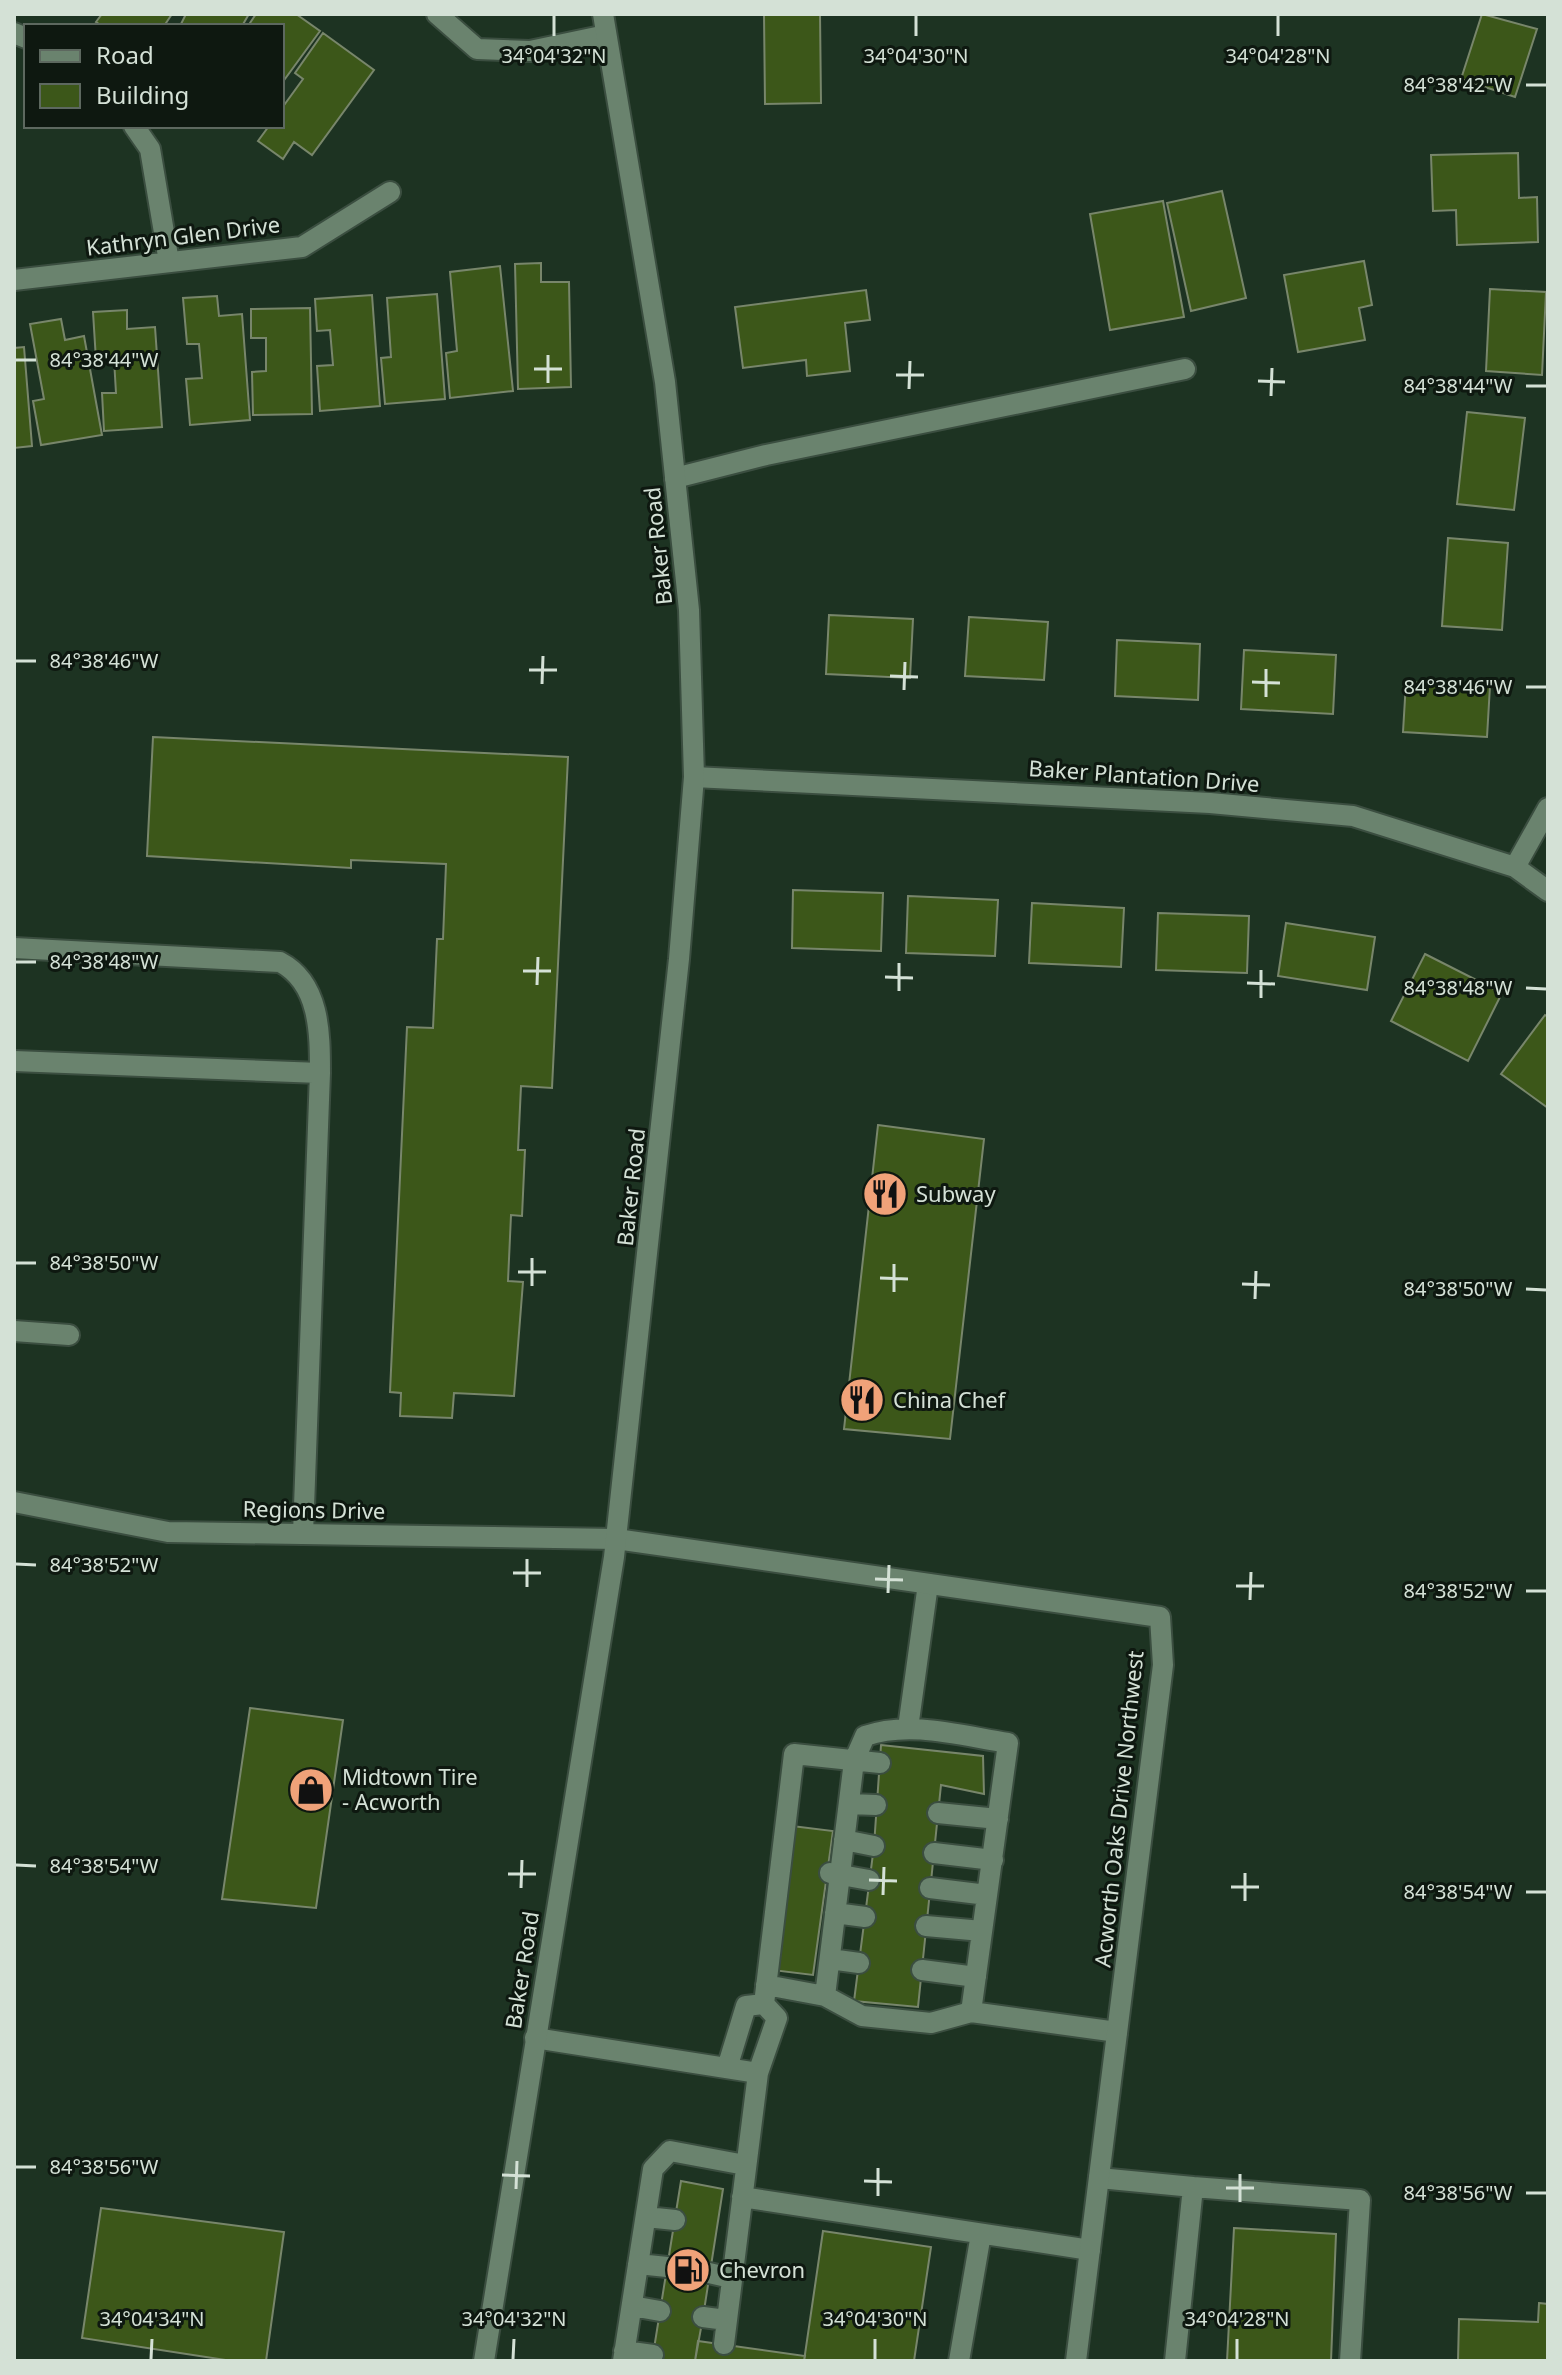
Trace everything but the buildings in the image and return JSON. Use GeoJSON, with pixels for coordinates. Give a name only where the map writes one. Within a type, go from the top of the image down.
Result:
{"type":"FeatureCollection","features":[{"type":"Feature","properties":{"kind":"street"},"geometry":{"type":"LineString","coordinates":[[437,14],[477,49],[530,51],[604,24]]}},
{"type":"Feature","properties":{"kind":"street","name":"Baker Road"},"geometry":{"type":"LineString","coordinates":[[484,2361],[616,1539],[679,959],[694,777],[689,610],[665,382],[604,24]]}},
{"type":"Feature","properties":{"kind":"street"},"geometry":{"type":"LineString","coordinates":[[135,128],[150,149],[169,262]]}},
{"type":"Feature","properties":{"kind":"street","name":"Kathryn Glen Drive"},"geometry":{"type":"LineString","coordinates":[[14,280],[302,247],[390,192]]}},
{"type":"Feature","properties":{"kind":"street"},"geometry":{"type":"LineString","coordinates":[[675,478],[766,455],[1185,369]]}},
{"type":"Feature","properties":{"kind":"street","name":"Baker Plantation Drive"},"geometry":{"type":"LineString","coordinates":[[694,777],[1210,803],[1353,816],[1515,867],[1548,891]]}},
{"type":"Feature","properties":{"kind":"street"},"geometry":{"type":"LineString","coordinates":[[1515,867],[1548,808]]}},
{"type":"Feature","properties":{"kind":"street"},"geometry":{"type":"LineString","coordinates":[[14,948],[280,962],[301,978],[310,994],[320,1036],[320,1073],[303,1534]]}},
{"type":"Feature","properties":{"kind":"street"},"geometry":{"type":"LineString","coordinates":[[14,1061],[320,1073]]}},
{"type":"Feature","properties":{"kind":"street"},"geometry":{"type":"LineString","coordinates":[[14,1331],[69,1335]]}},
{"type":"Feature","properties":{"kind":"street","name":"Regions Drive"},"geometry":{"type":"LineString","coordinates":[[14,1502],[168,1532],[616,1539]]}},
{"type":"Feature","properties":{"kind":"street","name":"Acworth Oaks Drive Northwest"},"geometry":{"type":"LineString","coordinates":[[616,1539],[1160,1617],[1163,1665],[1076,2361]]}},
{"type":"Feature","properties":{"kind":"street"},"geometry":{"type":"LineString","coordinates":[[908,1728],[928,1584]]}},
{"type":"Feature","properties":{"kind":"street"},"geometry":{"type":"LineString","coordinates":[[825,1996],[830,1959],[826,1934],[835,1913],[834,1874],[844,1840],[854,1761],[865,1736],[885,1729],[908,1728],[1008,1743],[993,1778],[998,1819],[971,2012]]}},
{"type":"Feature","properties":{"kind":"street"},"geometry":{"type":"LineString","coordinates":[[724,2344],[758,2073],[777,2018],[765,1994],[783,1866],[794,1754],[880,1763]]}},
{"type":"Feature","properties":{"kind":"street"},"geometry":{"type":"LineString","coordinates":[[849,1804],[876,1805]]}},
{"type":"Feature","properties":{"kind":"street"},"geometry":{"type":"LineString","coordinates":[[938,1813],[998,1819]]}},
{"type":"Feature","properties":{"kind":"street"},"geometry":{"type":"LineString","coordinates":[[844,1840],[874,1846]]}},
{"type":"Feature","properties":{"kind":"street"},"geometry":{"type":"LineString","coordinates":[[934,1853],[993,1860]]}},
{"type":"Feature","properties":{"kind":"street"},"geometry":{"type":"LineString","coordinates":[[834,1874],[869,1880]]}},
{"type":"Feature","properties":{"kind":"street"},"geometry":{"type":"LineString","coordinates":[[930,1888],[987,1895]]}},
{"type":"Feature","properties":{"kind":"street"},"geometry":{"type":"LineString","coordinates":[[835,1913],[865,1917]]}},
{"type":"Feature","properties":{"kind":"street"},"geometry":{"type":"LineString","coordinates":[[926,1926],[982,1931]]}},
{"type":"Feature","properties":{"kind":"street"},"geometry":{"type":"LineString","coordinates":[[830,1959],[859,1963]]}},
{"type":"Feature","properties":{"kind":"street"},"geometry":{"type":"LineString","coordinates":[[922,1970],[976,1977]]}},
{"type":"Feature","properties":{"kind":"street"},"geometry":{"type":"LineString","coordinates":[[727,2068],[746,2006],[765,1994],[825,1996],[862,2016],[889,2019],[931,2023],[971,2012],[1117,2032]]}},
{"type":"Feature","properties":{"kind":"street"},"geometry":{"type":"LineString","coordinates":[[535,2038],[758,2073]]}},
{"type":"Feature","properties":{"kind":"street"},"geometry":{"type":"LineString","coordinates":[[653,2355],[624,2356],[653,2169],[670,2151],[745,2165]]}},
{"type":"Feature","properties":{"kind":"street"},"geometry":{"type":"LineString","coordinates":[[1099,2178],[1360,2200],[1350,2361]]}},
{"type":"Feature","properties":{"kind":"street"},"geometry":{"type":"LineString","coordinates":[[1175,2361],[1193,2187]]}},
{"type":"Feature","properties":{"kind":"street"},"geometry":{"type":"LineString","coordinates":[[742,2197],[1090,2250]]}},
{"type":"Feature","properties":{"kind":"street"},"geometry":{"type":"LineString","coordinates":[[646,2217],[675,2220]]}},
{"type":"Feature","properties":{"kind":"street"},"geometry":{"type":"LineString","coordinates":[[717,2226],[738,2230]]}},
{"type":"Feature","properties":{"kind":"street"},"geometry":{"type":"LineString","coordinates":[[959,2361],[981,2234]]}},
{"type":"Feature","properties":{"kind":"street"},"geometry":{"type":"LineString","coordinates":[[638,2264],[667,2267]]}},
{"type":"Feature","properties":{"kind":"street"},"geometry":{"type":"LineString","coordinates":[[709,2273],[731,2278]]}},
{"type":"Feature","properties":{"kind":"street"},"geometry":{"type":"LineString","coordinates":[[632,2306],[660,2311]]}},
{"type":"Feature","properties":{"kind":"street"},"geometry":{"type":"LineString","coordinates":[[703,2317],[726,2320]]}},
{"type":"Feature","properties":{"kind":"place","name":"Subway"},"geometry":{"type":"Point","coordinates":[885,1194]}},
{"type":"Feature","properties":{"kind":"place","name":"China Chef"},"geometry":{"type":"Point","coordinates":[862,1400]}},
{"type":"Feature","properties":{"kind":"place","name":"Midtown Tire - Acworth"},"geometry":{"type":"Point","coordinates":[311,1790]}},
{"type":"Feature","properties":{"kind":"place","name":"Chevron"},"geometry":{"type":"Point","coordinates":[688,2270]}}]}
